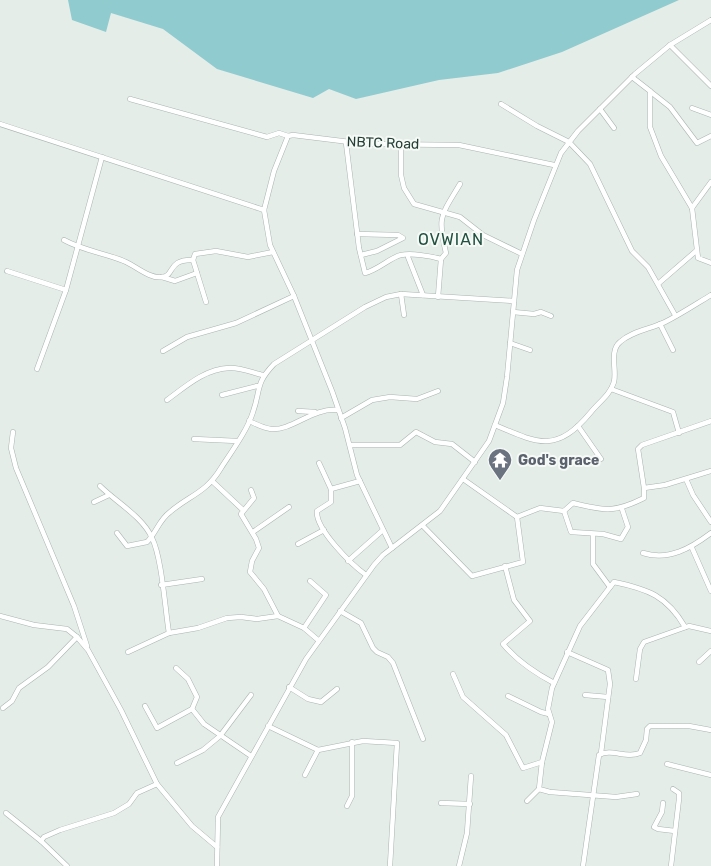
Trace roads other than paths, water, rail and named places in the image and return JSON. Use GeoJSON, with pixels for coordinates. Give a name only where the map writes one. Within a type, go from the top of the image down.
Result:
{"type":"FeatureCollection","features":[{"type":"Feature","properties":{"kind":"street"},"geometry":{"type":"LineString","coordinates":[[217,866],[218,817],[289,687],[318,640],[383,555],[424,526],[440,511],[489,442],[504,397],[517,270],[554,165],[569,142],[632,78],[670,45],[711,20]]}},
{"type":"Feature","properties":{"kind":"street"},"geometry":{"type":"LineString","coordinates":[[670,45],[711,86]]}},
{"type":"Feature","properties":{"kind":"street"},"geometry":{"type":"LineString","coordinates":[[632,78],[670,107],[697,143],[711,136]]}},
{"type":"Feature","properties":{"kind":"street"},"geometry":{"type":"LineString","coordinates":[[651,92],[650,127],[655,142],[671,175],[692,208],[698,258],[711,263]]}},
{"type":"Feature","properties":{"kind":"street","name":"NBTC Road"},"geometry":{"type":"LineString","coordinates":[[130,99],[267,136],[279,133],[288,136],[302,135],[346,142],[458,145],[554,165]]}},
{"type":"Feature","properties":{"kind":"street"},"geometry":{"type":"LineString","coordinates":[[501,104],[537,126],[569,142],[590,164],[632,251],[648,266],[676,316]]}},
{"type":"Feature","properties":{"kind":"street"},"geometry":{"type":"LineString","coordinates":[[692,108],[711,115]]}},
{"type":"Feature","properties":{"kind":"street"},"geometry":{"type":"LineString","coordinates":[[600,110],[614,128]]}},
{"type":"Feature","properties":{"kind":"street"},"geometry":{"type":"LineString","coordinates":[[0,124],[264,210]]}},
{"type":"Feature","properties":{"kind":"street"},"geometry":{"type":"LineString","coordinates":[[288,136],[274,172],[264,210],[273,252],[294,296],[332,391],[360,481],[392,548]]}},
{"type":"Feature","properties":{"kind":"street"},"geometry":{"type":"LineString","coordinates":[[346,142],[357,234],[365,273],[402,255],[408,257],[430,256],[441,259]]}},
{"type":"Feature","properties":{"kind":"street"},"geometry":{"type":"LineString","coordinates":[[401,144],[401,175],[408,197],[414,204],[460,217],[484,235],[522,254]]}},
{"type":"Feature","properties":{"kind":"street"},"geometry":{"type":"LineString","coordinates":[[37,369],[66,290],[102,157]]}},
{"type":"Feature","properties":{"kind":"street"},"geometry":{"type":"LineString","coordinates":[[692,208],[711,182]]}},
{"type":"Feature","properties":{"kind":"street"},"geometry":{"type":"LineString","coordinates":[[438,297],[441,259],[446,253],[440,231],[444,211],[460,184]]}},
{"type":"Feature","properties":{"kind":"street"},"geometry":{"type":"LineString","coordinates":[[357,234],[398,235],[403,238],[376,251],[361,255]]}},
{"type":"Feature","properties":{"kind":"street"},"geometry":{"type":"LineString","coordinates":[[64,240],[78,248],[125,261],[148,274],[174,281],[197,273]]}},
{"type":"Feature","properties":{"kind":"street"},"geometry":{"type":"LineString","coordinates":[[206,302],[193,260],[194,252],[216,250],[248,257],[273,252]]}},
{"type":"Feature","properties":{"kind":"street"},"geometry":{"type":"LineString","coordinates":[[659,283],[696,251]]}},
{"type":"Feature","properties":{"kind":"street"},"geometry":{"type":"LineString","coordinates":[[408,257],[423,295]]}},
{"type":"Feature","properties":{"kind":"street"},"geometry":{"type":"LineString","coordinates":[[162,278],[168,275],[176,262],[193,260]]}},
{"type":"Feature","properties":{"kind":"street"},"geometry":{"type":"LineString","coordinates":[[7,271],[66,290]]}},
{"type":"Feature","properties":{"kind":"street"},"geometry":{"type":"LineString","coordinates":[[117,533],[127,546],[147,542],[169,512],[204,490],[212,481],[253,412],[257,386],[263,375],[274,364],[366,307],[386,297],[401,294],[514,301]]}},
{"type":"Feature","properties":{"kind":"street"},"geometry":{"type":"LineString","coordinates":[[401,294],[404,315]]}},
{"type":"Feature","properties":{"kind":"street"},"geometry":{"type":"LineString","coordinates":[[495,425],[519,435],[553,442],[564,437],[578,426],[611,389],[615,373],[614,354],[616,346],[629,336],[676,316],[711,295]]}},
{"type":"Feature","properties":{"kind":"street"},"geometry":{"type":"LineString","coordinates":[[163,351],[180,340],[236,323],[294,296]]}},
{"type":"Feature","properties":{"kind":"street"},"geometry":{"type":"LineString","coordinates":[[513,312],[534,314],[541,312],[551,316]]}},
{"type":"Feature","properties":{"kind":"street"},"geometry":{"type":"LineString","coordinates":[[660,324],[673,350]]}},
{"type":"Feature","properties":{"kind":"street"},"geometry":{"type":"LineString","coordinates":[[510,344],[530,350]]}},
{"type":"Feature","properties":{"kind":"street"},"geometry":{"type":"LineString","coordinates":[[167,400],[200,376],[211,371],[230,367],[263,375]]}},
{"type":"Feature","properties":{"kind":"street"},"geometry":{"type":"LineString","coordinates":[[222,395],[257,386]]}},
{"type":"Feature","properties":{"kind":"street"},"geometry":{"type":"LineString","coordinates":[[611,389],[673,412],[679,433]]}},
{"type":"Feature","properties":{"kind":"street"},"geometry":{"type":"LineString","coordinates":[[341,418],[372,400],[390,397],[417,399],[438,391]]}},
{"type":"Feature","properties":{"kind":"street"},"geometry":{"type":"LineString","coordinates":[[298,411],[338,410]]}},
{"type":"Feature","properties":{"kind":"street"},"geometry":{"type":"LineString","coordinates":[[248,421],[276,429],[308,418],[315,412]]}},
{"type":"Feature","properties":{"kind":"street"},"geometry":{"type":"LineString","coordinates":[[517,517],[540,508],[564,511],[573,503],[599,510],[622,509],[644,498],[639,446],[711,421]]}},
{"type":"Feature","properties":{"kind":"street"},"geometry":{"type":"LineString","coordinates":[[578,426],[600,459]]}},
{"type":"Feature","properties":{"kind":"street"},"geometry":{"type":"LineString","coordinates":[[14,432],[11,448],[16,468],[74,606],[88,650]]}},
{"type":"Feature","properties":{"kind":"street"},"geometry":{"type":"LineString","coordinates":[[350,445],[400,445],[416,432],[435,442],[452,444],[475,462]]}},
{"type":"Feature","properties":{"kind":"street"},"geometry":{"type":"LineString","coordinates":[[194,439],[237,441]]}},
{"type":"Feature","properties":{"kind":"street"},"geometry":{"type":"LineString","coordinates":[[319,463],[331,490],[331,502],[316,513],[324,530],[348,561],[366,575]]}},
{"type":"Feature","properties":{"kind":"street"},"geometry":{"type":"LineString","coordinates":[[644,488],[686,479],[711,470]]}},
{"type":"Feature","properties":{"kind":"street"},"geometry":{"type":"LineString","coordinates":[[424,526],[472,576],[478,576],[505,566],[523,562],[517,517],[463,479]]}},
{"type":"Feature","properties":{"kind":"street"},"geometry":{"type":"LineString","coordinates":[[686,479],[693,495],[711,522]]}},
{"type":"Feature","properties":{"kind":"street"},"geometry":{"type":"LineString","coordinates":[[212,481],[243,510]]}},
{"type":"Feature","properties":{"kind":"street"},"geometry":{"type":"LineString","coordinates":[[331,490],[360,481]]}},
{"type":"Feature","properties":{"kind":"street"},"geometry":{"type":"LineString","coordinates":[[100,486],[136,518],[152,536],[169,633]]}},
{"type":"Feature","properties":{"kind":"street"},"geometry":{"type":"LineString","coordinates":[[251,490],[254,498],[241,514],[259,548],[252,561],[250,572],[264,589],[278,616]]}},
{"type":"Feature","properties":{"kind":"street"},"geometry":{"type":"LineString","coordinates":[[94,502],[109,495]]}},
{"type":"Feature","properties":{"kind":"street"},"geometry":{"type":"LineString","coordinates":[[252,532],[289,508]]}},
{"type":"Feature","properties":{"kind":"street"},"geometry":{"type":"LineString","coordinates":[[564,511],[571,532],[593,535],[602,534],[622,539],[628,524],[622,509]]}},
{"type":"Feature","properties":{"kind":"street"},"geometry":{"type":"LineString","coordinates":[[298,544],[324,530]]}},
{"type":"Feature","properties":{"kind":"street"},"geometry":{"type":"LineString","coordinates":[[348,561],[383,530]]}},
{"type":"Feature","properties":{"kind":"street"},"geometry":{"type":"LineString","coordinates":[[643,554],[659,556],[692,548],[711,533]]}},
{"type":"Feature","properties":{"kind":"street"},"geometry":{"type":"LineString","coordinates":[[593,535],[593,564],[610,588]]}},
{"type":"Feature","properties":{"kind":"street"},"geometry":{"type":"LineString","coordinates":[[692,548],[711,591]]}},
{"type":"Feature","properties":{"kind":"street"},"geometry":{"type":"LineString","coordinates":[[505,566],[514,600],[530,621],[503,644],[511,654],[539,675],[554,683]]}},
{"type":"Feature","properties":{"kind":"street"},"geometry":{"type":"LineString","coordinates":[[162,585],[202,579]]}},
{"type":"Feature","properties":{"kind":"street"},"geometry":{"type":"LineString","coordinates":[[304,628],[326,595],[310,580]]}},
{"type":"Feature","properties":{"kind":"street"},"geometry":{"type":"LineString","coordinates":[[527,801],[539,789],[542,762],[552,722],[549,714],[554,683],[580,626],[601,602],[614,582],[642,589],[656,596],[670,605],[685,627]]}},
{"type":"Feature","properties":{"kind":"street"},"geometry":{"type":"LineString","coordinates":[[340,611],[361,622],[373,648],[388,657],[393,663],[423,739]]}},
{"type":"Feature","properties":{"kind":"street"},"geometry":{"type":"LineString","coordinates":[[0,616],[34,625],[67,629],[78,637],[88,650],[121,710],[157,784],[192,826],[217,847]]}},
{"type":"Feature","properties":{"kind":"street"},"geometry":{"type":"LineString","coordinates":[[128,652],[169,633],[198,628],[235,617],[257,619],[278,616],[304,628],[318,640]]}},
{"type":"Feature","properties":{"kind":"street"},"geometry":{"type":"LineString","coordinates":[[636,679],[641,645],[685,627],[711,632]]}},
{"type":"Feature","properties":{"kind":"street"},"geometry":{"type":"LineString","coordinates":[[3,708],[12,701],[19,688],[48,668],[78,637]]}},
{"type":"Feature","properties":{"kind":"street"},"geometry":{"type":"LineString","coordinates":[[699,662],[711,651]]}},
{"type":"Feature","properties":{"kind":"street"},"geometry":{"type":"LineString","coordinates":[[567,652],[608,670],[608,697],[601,753],[592,794],[583,866]]}},
{"type":"Feature","properties":{"kind":"street"},"geometry":{"type":"LineString","coordinates":[[145,706],[157,728],[192,709],[197,697],[188,679],[176,668]]}},
{"type":"Feature","properties":{"kind":"street"},"geometry":{"type":"LineString","coordinates":[[453,674],[463,697],[506,735],[523,768],[542,762]]}},
{"type":"Feature","properties":{"kind":"street"},"geometry":{"type":"LineString","coordinates":[[289,687],[308,699],[321,702],[337,689]]}},
{"type":"Feature","properties":{"kind":"street"},"geometry":{"type":"LineString","coordinates":[[177,763],[202,750],[220,736],[251,695]]}},
{"type":"Feature","properties":{"kind":"street"},"geometry":{"type":"LineString","coordinates":[[585,695],[608,697]]}},
{"type":"Feature","properties":{"kind":"street"},"geometry":{"type":"LineString","coordinates":[[508,696],[549,714]]}},
{"type":"Feature","properties":{"kind":"street"},"geometry":{"type":"LineString","coordinates":[[192,709],[204,724],[251,756]]}},
{"type":"Feature","properties":{"kind":"street"},"geometry":{"type":"LineString","coordinates":[[268,726],[318,750],[352,742],[374,740],[397,743],[390,866]]}},
{"type":"Feature","properties":{"kind":"street"},"geometry":{"type":"LineString","coordinates":[[601,753],[636,756],[640,753],[646,740],[647,729],[650,726],[689,726],[711,730]]}},
{"type":"Feature","properties":{"kind":"street"},"geometry":{"type":"LineString","coordinates":[[347,806],[352,796],[352,742]]}},
{"type":"Feature","properties":{"kind":"street"},"geometry":{"type":"LineString","coordinates":[[305,774],[318,750]]}},
{"type":"Feature","properties":{"kind":"street"},"geometry":{"type":"LineString","coordinates":[[667,764],[711,776]]}},
{"type":"Feature","properties":{"kind":"street"},"geometry":{"type":"LineString","coordinates":[[459,866],[467,833],[471,776]]}},
{"type":"Feature","properties":{"kind":"street"},"geometry":{"type":"LineString","coordinates":[[41,841],[44,836],[114,812],[129,804],[137,793],[157,784]]}},
{"type":"Feature","properties":{"kind":"street"},"geometry":{"type":"LineString","coordinates":[[539,789],[542,791],[616,797],[637,794]]}},
{"type":"Feature","properties":{"kind":"street"},"geometry":{"type":"LineString","coordinates":[[670,866],[679,793],[673,789]]}},
{"type":"Feature","properties":{"kind":"street"},"geometry":{"type":"LineString","coordinates":[[441,803],[470,804]]}},
{"type":"Feature","properties":{"kind":"street"},"geometry":{"type":"LineString","coordinates":[[663,803],[662,812],[654,827],[658,830],[675,831]]}},
{"type":"Feature","properties":{"kind":"street"},"geometry":{"type":"LineString","coordinates":[[6,813],[41,841],[67,866]]}},
{"type":"Feature","properties":{"kind":"water"},"geometry":{"type":"Polygon","coordinates":[[[68,0],[679,0],[562,52],[498,73],[439,80],[356,99],[329,89],[313,98],[217,69],[163,29],[111,13],[106,32],[72,20],[68,0]]]}},
{"type":"Feature","properties":{"kind":"place","name":"God's grace"},"geometry":{"type":"Point","coordinates":[500,481]}},
{"type":"Feature","properties":{"kind":"district","name":"OVWIAN"},"geometry":{"type":"Point","coordinates":[451,239]}}]}
